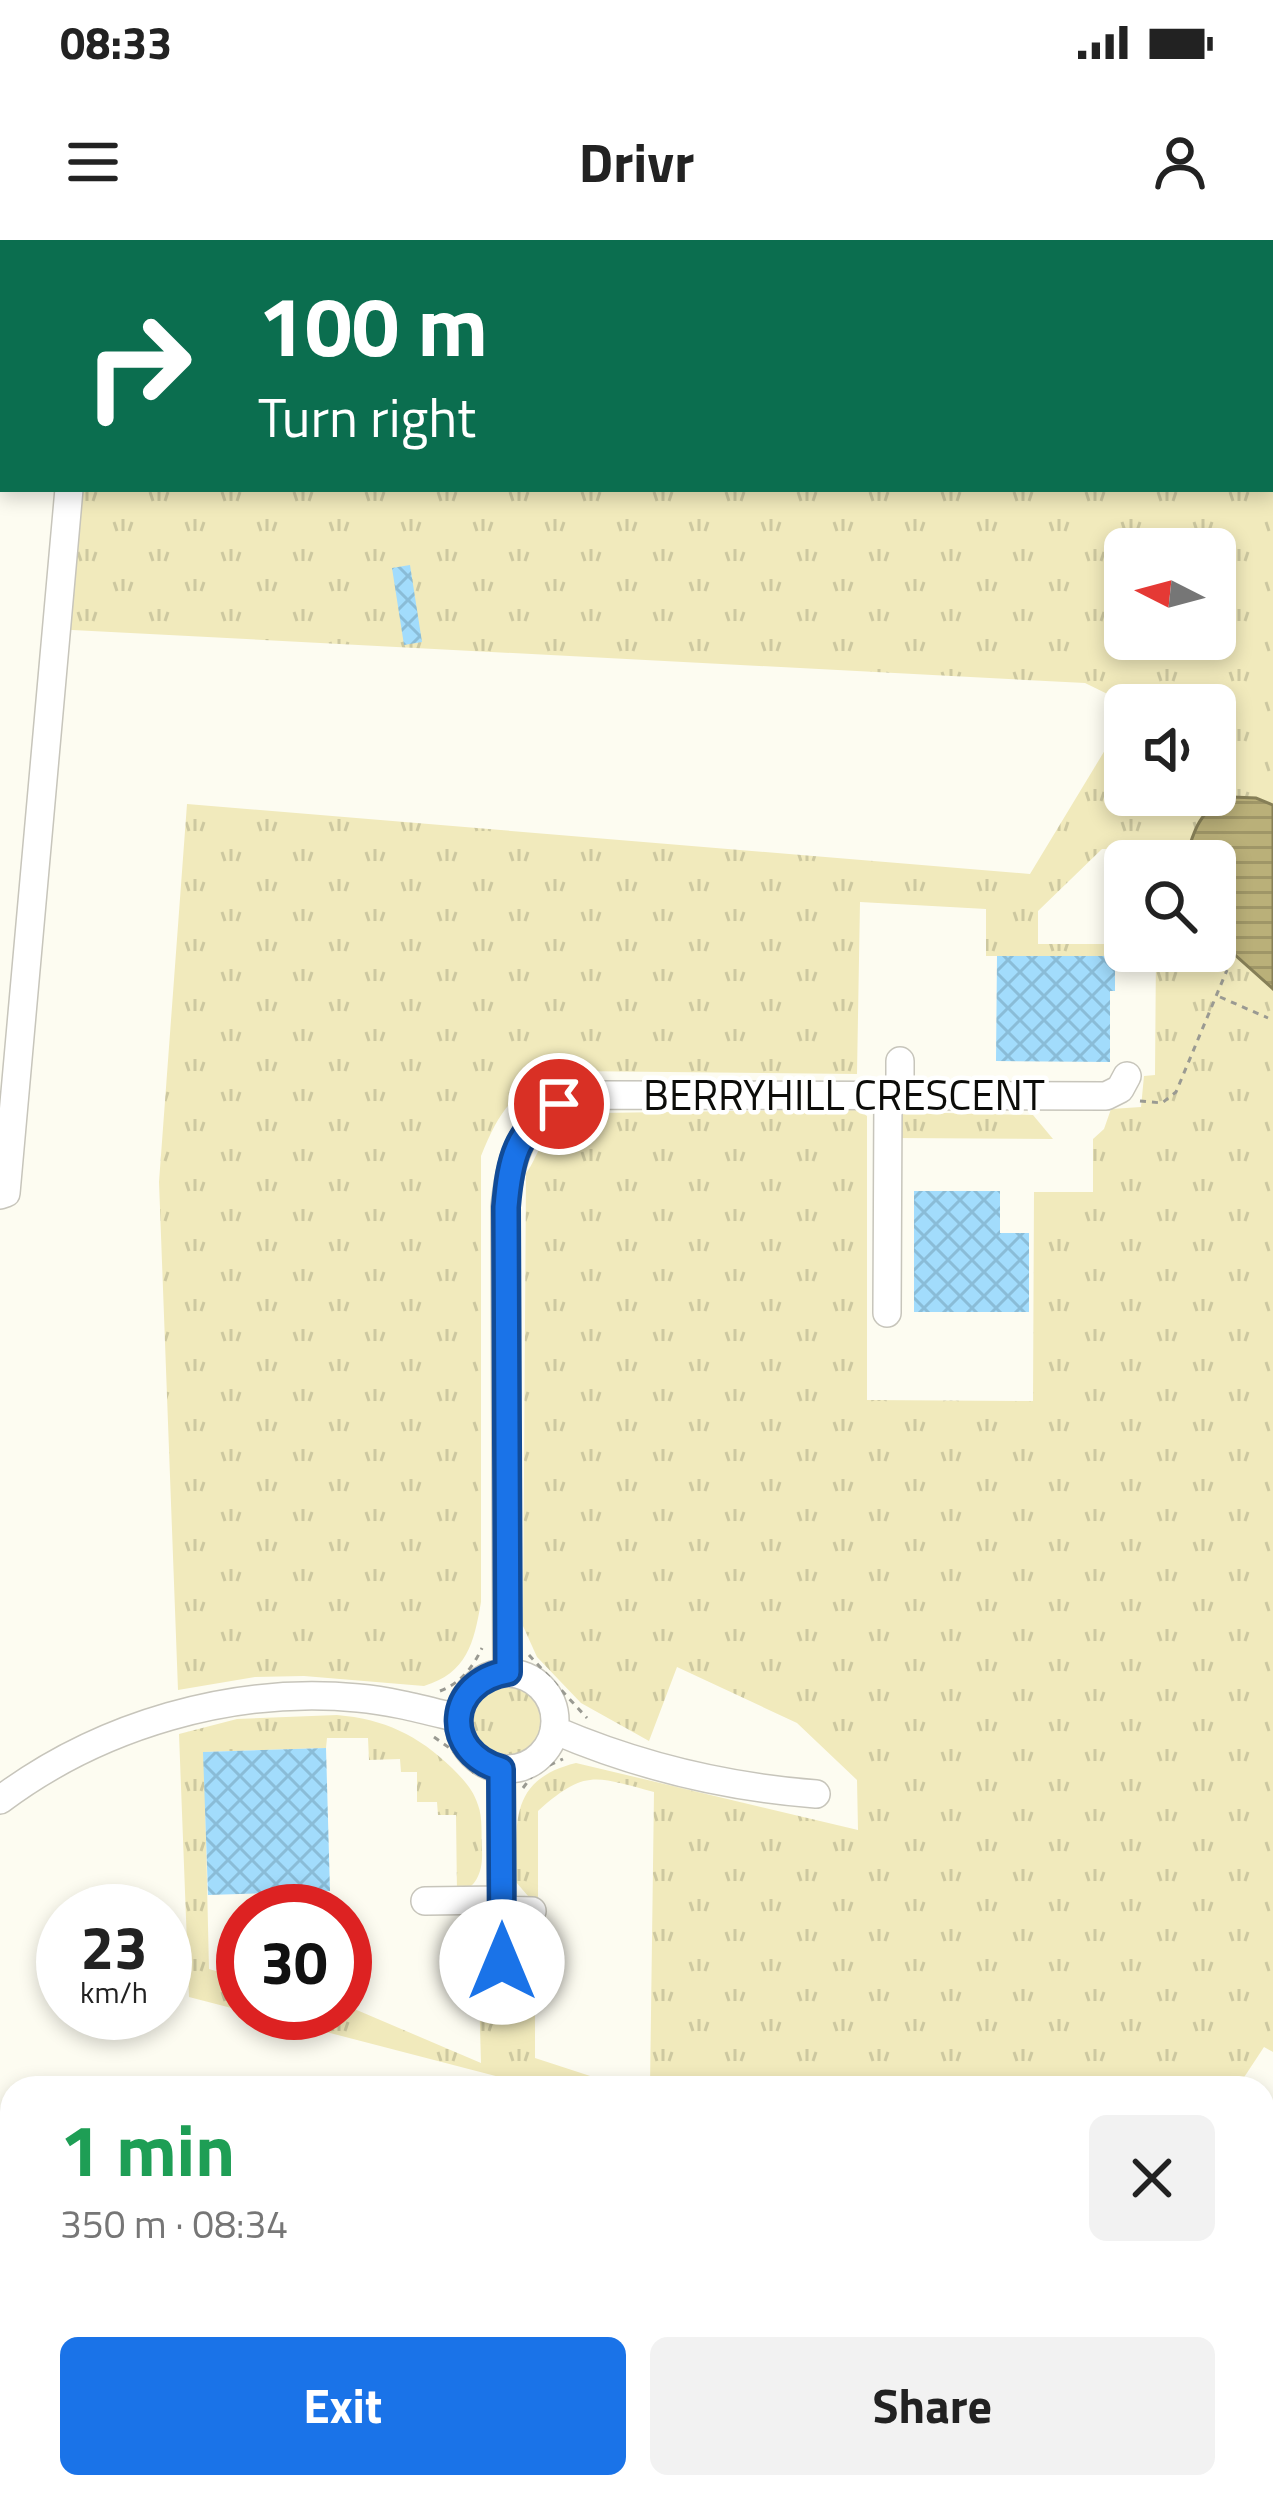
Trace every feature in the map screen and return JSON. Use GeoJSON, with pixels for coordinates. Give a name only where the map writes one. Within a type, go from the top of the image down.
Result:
{"type":"FeatureCollection","features":[{"type":"Feature","properties":{"kind":"street"},"geometry":{"type":"LineString","coordinates":[[0,1196],[7,1193],[69,492]]}},
{"type":"Feature","properties":{"kind":"street"},"geometry":{"type":"LineString","coordinates":[[887,1312],[894,1095],[900,1061]]}},
{"type":"Feature","properties":{"kind":"street","name":"BERRYHILL CRESCENT"},"geometry":{"type":"LineString","coordinates":[[508,1672],[506,1207],[509,1172],[529,1126],[559,1104],[597,1095],[1070,1096],[1117,1086]]}},
{"type":"Feature","properties":{"kind":"street"},"geometry":{"type":"LineString","coordinates":[[490,1774],[516,1769],[541,1755],[554,1730],[549,1697],[524,1676],[493,1675],[469,1691],[458,1718],[465,1746],[487,1765],[490,1774],[502,1962]]}},
{"type":"Feature","properties":{"kind":"street"},"geometry":{"type":"LineString","coordinates":[[0,1800],[46,1768],[153,1720],[244,1701],[359,1698],[458,1718]]}},
{"type":"Feature","properties":{"kind":"street"},"geometry":{"type":"LineString","coordinates":[[554,1730],[672,1771],[816,1794]]}},
{"type":"Feature","properties":{"kind":"street"},"geometry":{"type":"LineString","coordinates":[[425,1901],[532,1911]]}},
{"type":"Feature","properties":{"kind":"path"},"geometry":{"type":"LineString","coordinates":[[1117,1086],[1153,1103],[1170,1099],[1226,972]]}},
{"type":"Feature","properties":{"kind":"path"},"geometry":{"type":"LineString","coordinates":[[1217,996],[1268,1018]]}},
{"type":"Feature","properties":{"kind":"path"},"geometry":{"type":"LineString","coordinates":[[433,1736],[490,1774]]}},
{"type":"Feature","properties":{"kind":"path"},"geometry":{"type":"LineString","coordinates":[[518,1800],[536,1772],[567,1758]]}},
{"type":"Feature","properties":{"kind":"green space"},"geometry":{"type":"Polygon","coordinates":[[[64,492],[1273,492],[1273,2052],[1264,2047],[1245,2076],[650,2076],[654,1792],[592,1780],[568,1788],[538,1811],[538,1899],[528,1896],[516,1882],[517,1824],[527,1793],[554,1771],[576,1763],[858,1830],[857,1780],[797,1723],[677,1667],[649,1741],[581,1703],[537,1657],[523,1626],[526,1173],[553,1131],[583,1116],[857,1109],[867,1116],[867,1400],[1033,1401],[1034,1192],[1093,1192],[1093,1139],[1104,1129],[1111,1109],[1141,1107],[1144,1076],[1155,1075],[1156,972],[1236,972],[1236,840],[1104,840],[1104,849],[1038,911],[1038,944],[1104,944],[1104,956],[986,956],[986,909],[860,902],[857,1074],[572,1071],[524,1091],[504,1111],[481,1156],[481,1602],[466,1654],[450,1673],[424,1686],[304,1676],[255,1677],[178,1690],[159,1182],[187,804],[1030,874],[1104,752],[1104,816],[1236,816],[1236,684],[1104,684],[1104,692],[1085,683],[53,629],[64,492]]]}},
{"type":"Feature","properties":{"kind":"green space"},"geometry":{"type":"Polygon","coordinates":[[[906,1112],[1033,1115],[1053,1139],[894,1138],[896,1121],[906,1112]]]}},
{"type":"Feature","properties":{"kind":"green space"},"geometry":{"type":"Polygon","coordinates":[[[505,1684],[531,1694],[541,1720],[531,1746],[505,1756],[479,1746],[469,1720],[479,1694],[505,1684]]]}},
{"type":"Feature","properties":{"kind":"green space"},"geometry":{"type":"Polygon","coordinates":[[[337,1715],[370,1720],[426,1746],[464,1780],[476,1799],[482,1858],[477,1878],[457,1894],[456,1815],[438,1815],[437,1802],[417,1802],[417,1772],[401,1772],[400,1759],[369,1760],[368,1738],[327,1738],[326,1748],[204,1752],[209,1969],[216,1971],[216,2004],[192,1998],[192,1884],[185,1884],[179,1734],[237,1719],[337,1715]]]}},
{"type":"Feature","properties":{"kind":"green space"},"geometry":{"type":"Polygon","coordinates":[[[477,1919],[485,1921],[487,1961],[515,1962],[516,1926],[535,1921],[535,2058],[590,2076],[496,2076],[357,2040],[372,2040],[372,2017],[481,2063],[477,1919]]]}},
{"type":"Feature","properties":{"kind":"shaded area"},"geometry":{"type":"Polygon","coordinates":[[[1236,797],[1273,805],[1273,989],[1236,956],[1236,840],[1192,840],[1204,816],[1236,816],[1236,797]]]}},
{"type":"Feature","properties":{"kind":"building"},"geometry":{"type":"Polygon","coordinates":[[[410,565],[422,642],[404,645],[392,568],[410,565]]]}},
{"type":"Feature","properties":{"kind":"building"},"geometry":{"type":"Polygon","coordinates":[[[997,956],[1104,956],[1104,972],[1115,972],[1115,991],[1110,991],[1110,1062],[996,1061],[997,956]]]}},
{"type":"Feature","properties":{"kind":"building"},"geometry":{"type":"Polygon","coordinates":[[[914,1191],[1000,1191],[1000,1233],[1029,1233],[1029,1312],[914,1312],[914,1191]]]}},
{"type":"Feature","properties":{"kind":"building"},"geometry":{"type":"Polygon","coordinates":[[[326,1748],[330,1884],[216,1884],[216,1895],[208,1895],[203,1752],[326,1748]]]}},
{"type":"Feature","properties":{"kind":"route"},"geometry":{"type":"LineString","coordinates":[[502,1962],[501,1769],[487,1765],[465,1746],[458,1718],[469,1691],[480,1681],[508,1672],[509,1172],[529,1126],[559,1104]]}}]}
